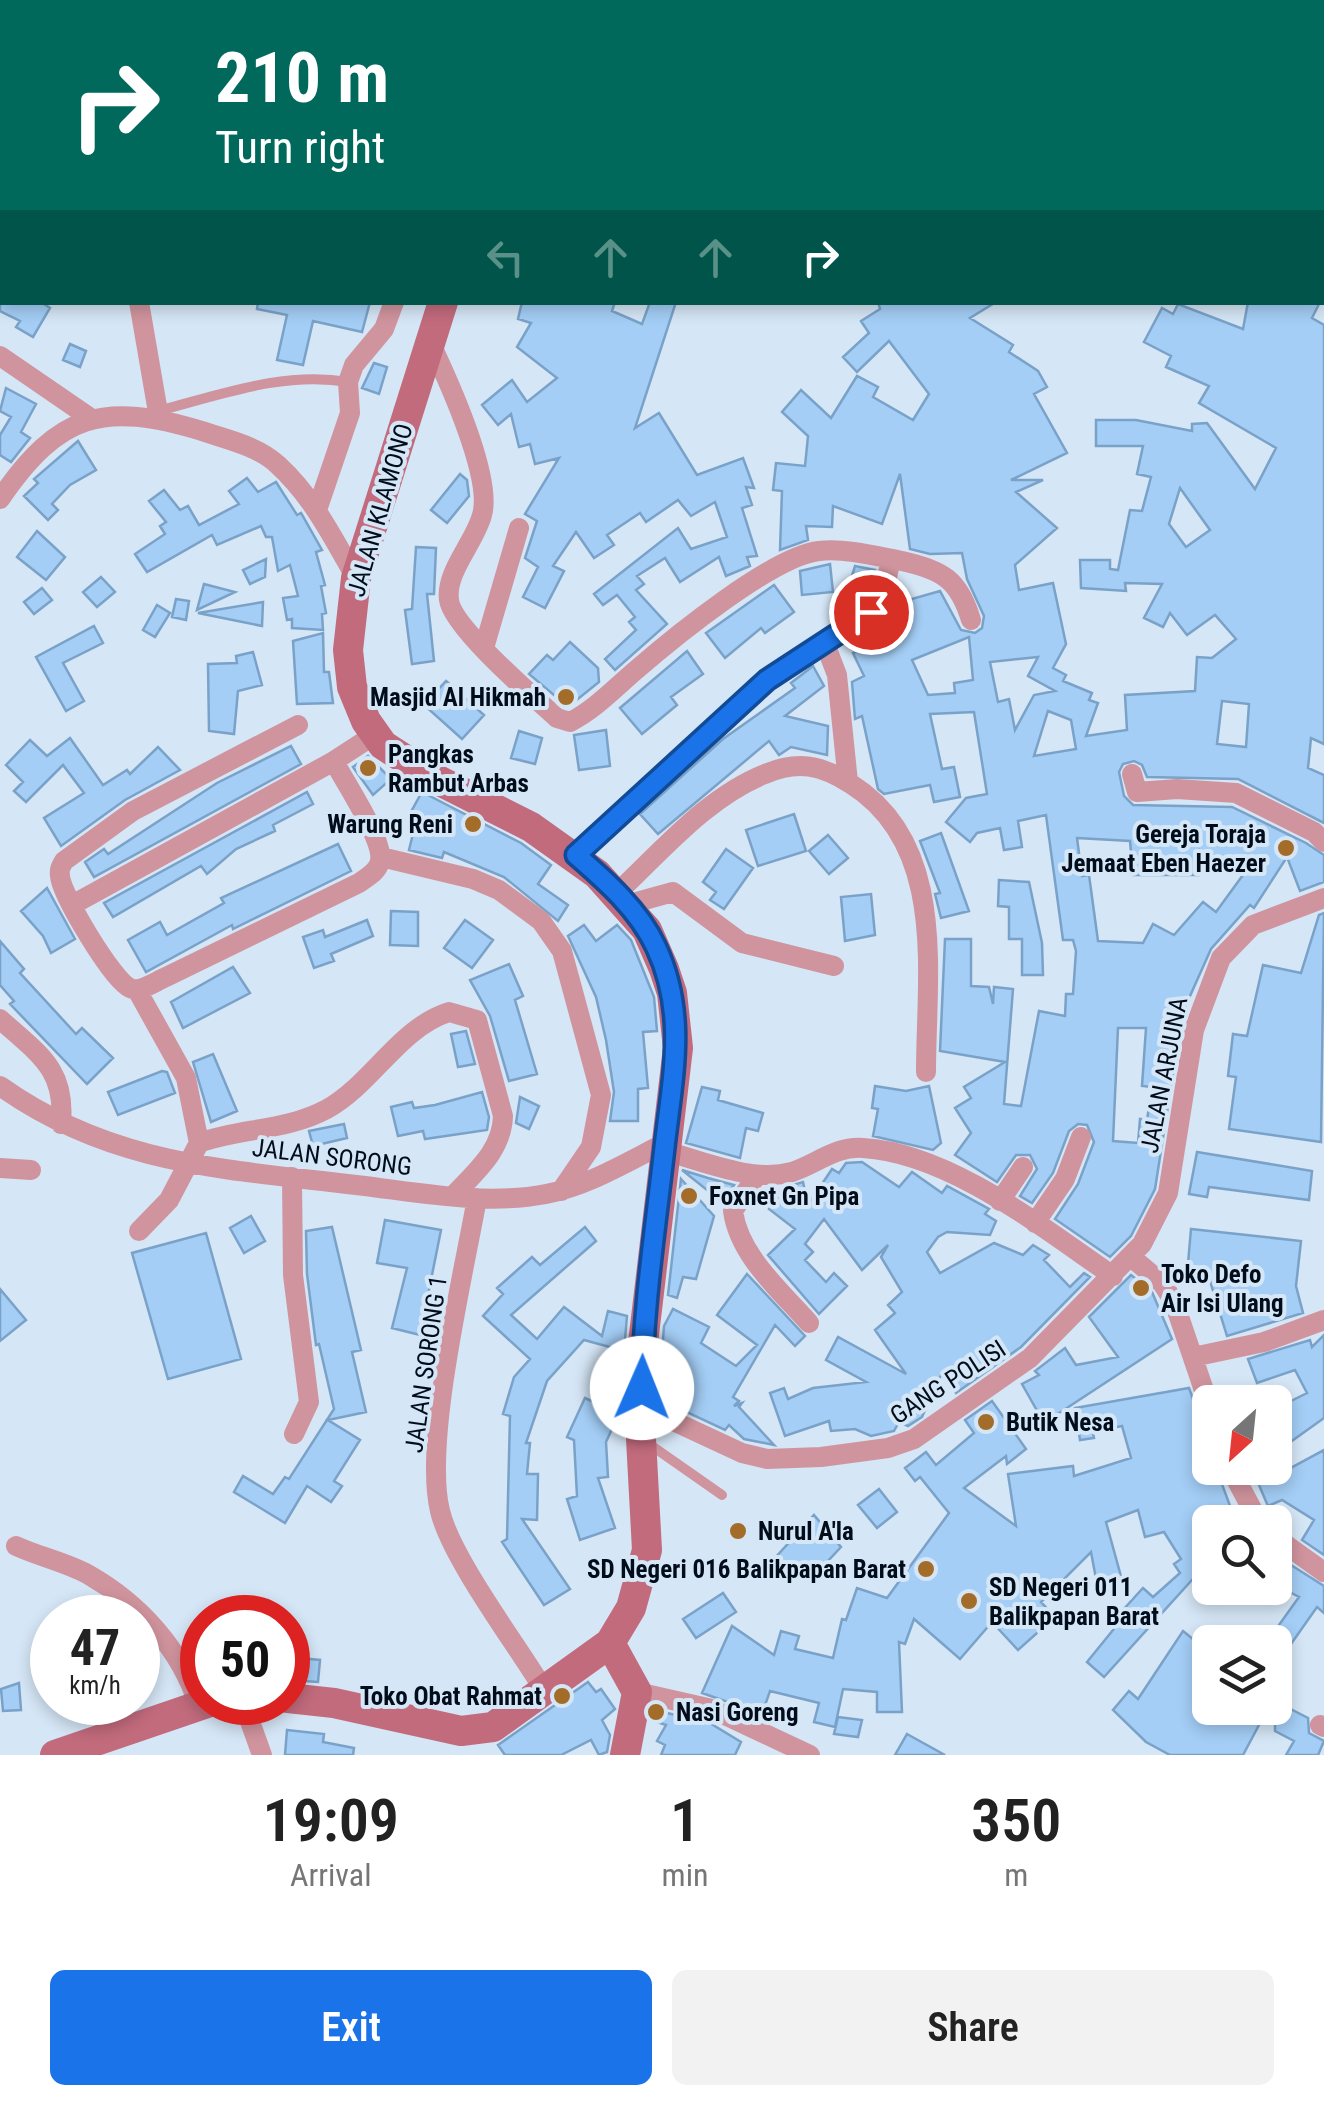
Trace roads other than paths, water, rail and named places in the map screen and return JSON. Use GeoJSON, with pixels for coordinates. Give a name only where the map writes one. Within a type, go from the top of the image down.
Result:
{"type":"FeatureCollection","features":[{"type":"Feature","properties":{"kind":"main road","name":"JALAN KLAMONO"},"geometry":{"type":"LineString","coordinates":[[310,1702],[475,1731],[504,1722],[610,1643],[637,1592],[648,1550],[641,1406],[647,1288],[678,1048],[672,993],[656,948],[622,899],[576,855],[498,808],[423,772],[374,735],[358,704],[349,667],[356,578],[442,305]]}},
{"type":"Feature","properties":{"kind":"main road"},"geometry":{"type":"LineString","coordinates":[[610,1643],[637,1692],[626,1755]]}},
{"type":"Feature","properties":{"kind":"main road"},"geometry":{"type":"LineString","coordinates":[[55,1755],[180,1711]]}},
{"type":"Feature","properties":{"kind":"street"},"geometry":{"type":"LineString","coordinates":[[140,305],[158,414]]}},
{"type":"Feature","properties":{"kind":"street"},"geometry":{"type":"LineString","coordinates":[[317,510],[350,412],[348,382],[354,365],[384,329],[393,305]]}},
{"type":"Feature","properties":{"kind":"street"},"geometry":{"type":"LineString","coordinates":[[430,342],[484,476],[481,521],[451,582],[449,601],[484,648],[557,718],[570,722],[772,568],[819,551],[891,558],[933,570],[962,591],[970,620]]}},
{"type":"Feature","properties":{"kind":"street"},"geometry":{"type":"LineString","coordinates":[[0,356],[89,417]]}},
{"type":"Feature","properties":{"kind":"street"},"geometry":{"type":"LineString","coordinates":[[0,499],[46,444],[89,417],[158,414],[268,456],[317,510],[356,578]]}},
{"type":"Feature","properties":{"kind":"street"},"geometry":{"type":"LineString","coordinates":[[484,648],[518,528]]}},
{"type":"Feature","properties":{"kind":"street"},"geometry":{"type":"LineString","coordinates":[[576,855],[767,680],[876,608],[891,558]]}},
{"type":"Feature","properties":{"kind":"street"},"geometry":{"type":"LineString","coordinates":[[824,640],[837,675],[848,782]]}},
{"type":"Feature","properties":{"kind":"street"},"geometry":{"type":"LineString","coordinates":[[140,1231],[169,1200],[199,1143],[186,1078],[137,990],[115,974],[72,905],[60,869],[81,844],[133,811],[298,725]]}},
{"type":"Feature","properties":{"kind":"street"},"geometry":{"type":"LineString","coordinates":[[72,905],[334,762],[374,735]]}},
{"type":"Feature","properties":{"kind":"street"},"geometry":{"type":"LineString","coordinates":[[137,990],[359,884],[378,868],[381,857],[334,762]]}},
{"type":"Feature","properties":{"kind":"street"},"geometry":{"type":"LineString","coordinates":[[622,899],[714,802],[753,779],[804,764],[848,782],[895,823],[914,865],[927,934],[926,1072]]}},
{"type":"Feature","properties":{"kind":"street"},"geometry":{"type":"LineString","coordinates":[[1132,774],[1137,792],[1178,788],[1236,793],[1314,832],[1324,842]]}},
{"type":"Feature","properties":{"kind":"street"},"geometry":{"type":"LineString","coordinates":[[381,857],[474,879],[498,890],[541,920],[562,950],[601,1095],[590,1147],[561,1191]]}},
{"type":"Feature","properties":{"kind":"street"},"geometry":{"type":"LineString","coordinates":[[622,899],[673,892],[742,943],[834,966]]}},
{"type":"Feature","properties":{"kind":"street","name":"JALAN ARJUNA"},"geometry":{"type":"LineString","coordinates":[[1131,1257],[1168,1194],[1194,1030],[1220,958],[1253,925],[1324,898]]}},
{"type":"Feature","properties":{"kind":"street"},"geometry":{"type":"LineString","coordinates":[[199,1143],[266,1131],[326,1109],[354,1091],[423,1026],[438,1016],[463,1013],[478,1020],[499,1096],[502,1130],[492,1152],[453,1196]]}},
{"type":"Feature","properties":{"kind":"street"},"geometry":{"type":"LineString","coordinates":[[0,1019],[56,1074],[64,1095],[61,1124]]}},
{"type":"Feature","properties":{"kind":"street","name":"JALAN SORONG"},"geometry":{"type":"LineString","coordinates":[[0,1086],[61,1124],[117,1147],[187,1165],[453,1196],[477,1198],[561,1191],[665,1147]]}},
{"type":"Feature","properties":{"kind":"street"},"geometry":{"type":"LineString","coordinates":[[1035,1223],[1065,1179],[1082,1136]]}},
{"type":"Feature","properties":{"kind":"street"},"geometry":{"type":"LineString","coordinates":[[665,1147],[757,1175],[792,1172],[824,1155],[861,1148],[915,1160],[1000,1201],[1114,1276]]}},
{"type":"Feature","properties":{"kind":"street"},"geometry":{"type":"LineString","coordinates":[[0,1168],[32,1170]]}},
{"type":"Feature","properties":{"kind":"street"},"geometry":{"type":"LineString","coordinates":[[1000,1201],[1023,1168]]}},
{"type":"Feature","properties":{"kind":"street"},"geometry":{"type":"LineString","coordinates":[[757,1175],[736,1204],[735,1225],[762,1269],[809,1323]]}},
{"type":"Feature","properties":{"kind":"street"},"geometry":{"type":"LineString","coordinates":[[292,1178],[293,1275],[309,1402],[294,1434]]}},
{"type":"Feature","properties":{"kind":"street","name":"JALAN SORONG 1"},"geometry":{"type":"LineString","coordinates":[[477,1198],[438,1450],[439,1508],[450,1537],[544,1690]]}},
{"type":"Feature","properties":{"kind":"street"},"geometry":{"type":"LineString","coordinates":[[1131,1257],[1169,1292],[1202,1385]]}},
{"type":"Feature","properties":{"kind":"street","name":"GANG POLISI"},"geometry":{"type":"LineString","coordinates":[[641,1406],[742,1453],[766,1459],[888,1448],[932,1428],[1030,1358],[1131,1257]]}},
{"type":"Feature","properties":{"kind":"street"},"geometry":{"type":"LineString","coordinates":[[1193,1357],[1264,1342],[1324,1320]]}},
{"type":"Feature","properties":{"kind":"street"},"geometry":{"type":"LineString","coordinates":[[16,1546],[88,1574],[153,1627],[180,1659]]}},
{"type":"Feature","properties":{"kind":"street"},"geometry":{"type":"LineString","coordinates":[[1292,1549],[1324,1572]]}},
{"type":"Feature","properties":{"kind":"street"},"geometry":{"type":"LineString","coordinates":[[637,1692],[712,1709],[810,1755]]}},
{"type":"Feature","properties":{"kind":"street"},"geometry":{"type":"LineString","coordinates":[[251,1725],[262,1755]]}},
{"type":"Feature","properties":{"kind":"lane"},"geometry":{"type":"LineString","coordinates":[[158,414],[276,381],[319,377],[348,382]]}},
{"type":"Feature","properties":{"kind":"lane"},"geometry":{"type":"LineString","coordinates":[[642,1440],[722,1494]]}},
{"type":"Feature","properties":{"kind":"place","name":"Masjid Al Hikmah"},"geometry":{"type":"Point","coordinates":[566,697]}},
{"type":"Feature","properties":{"kind":"place","name":"Pangkas Rambut Arbas"},"geometry":{"type":"Point","coordinates":[368,768]}},
{"type":"Feature","properties":{"kind":"place","name":"Warung Reni"},"geometry":{"type":"Point","coordinates":[473,824]}},
{"type":"Feature","properties":{"kind":"place","name":"Gereja Toraja Jemaat Eben Haezer"},"geometry":{"type":"Point","coordinates":[1286,848]}},
{"type":"Feature","properties":{"kind":"place","name":"Foxnet Gn Pipa"},"geometry":{"type":"Point","coordinates":[689,1196]}},
{"type":"Feature","properties":{"kind":"place","name":"Toko Defo Air Isi Ulang"},"geometry":{"type":"Point","coordinates":[1141,1288]}},
{"type":"Feature","properties":{"kind":"place","name":"Butik Nesa"},"geometry":{"type":"Point","coordinates":[986,1422]}},
{"type":"Feature","properties":{"kind":"place","name":"Nurul A'la"},"geometry":{"type":"Point","coordinates":[738,1531]}},
{"type":"Feature","properties":{"kind":"place","name":"SD Negeri 016 Balikpapan Barat"},"geometry":{"type":"Point","coordinates":[926,1569]}},
{"type":"Feature","properties":{"kind":"place","name":"SD Negeri 011 Balikpapan Barat"},"geometry":{"type":"Point","coordinates":[969,1601]}},
{"type":"Feature","properties":{"kind":"place","name":"Toko Obat Rahmat"},"geometry":{"type":"Point","coordinates":[562,1696]}},
{"type":"Feature","properties":{"kind":"place","name":"Nasi Goreng"},"geometry":{"type":"Point","coordinates":[656,1712]}}]}
